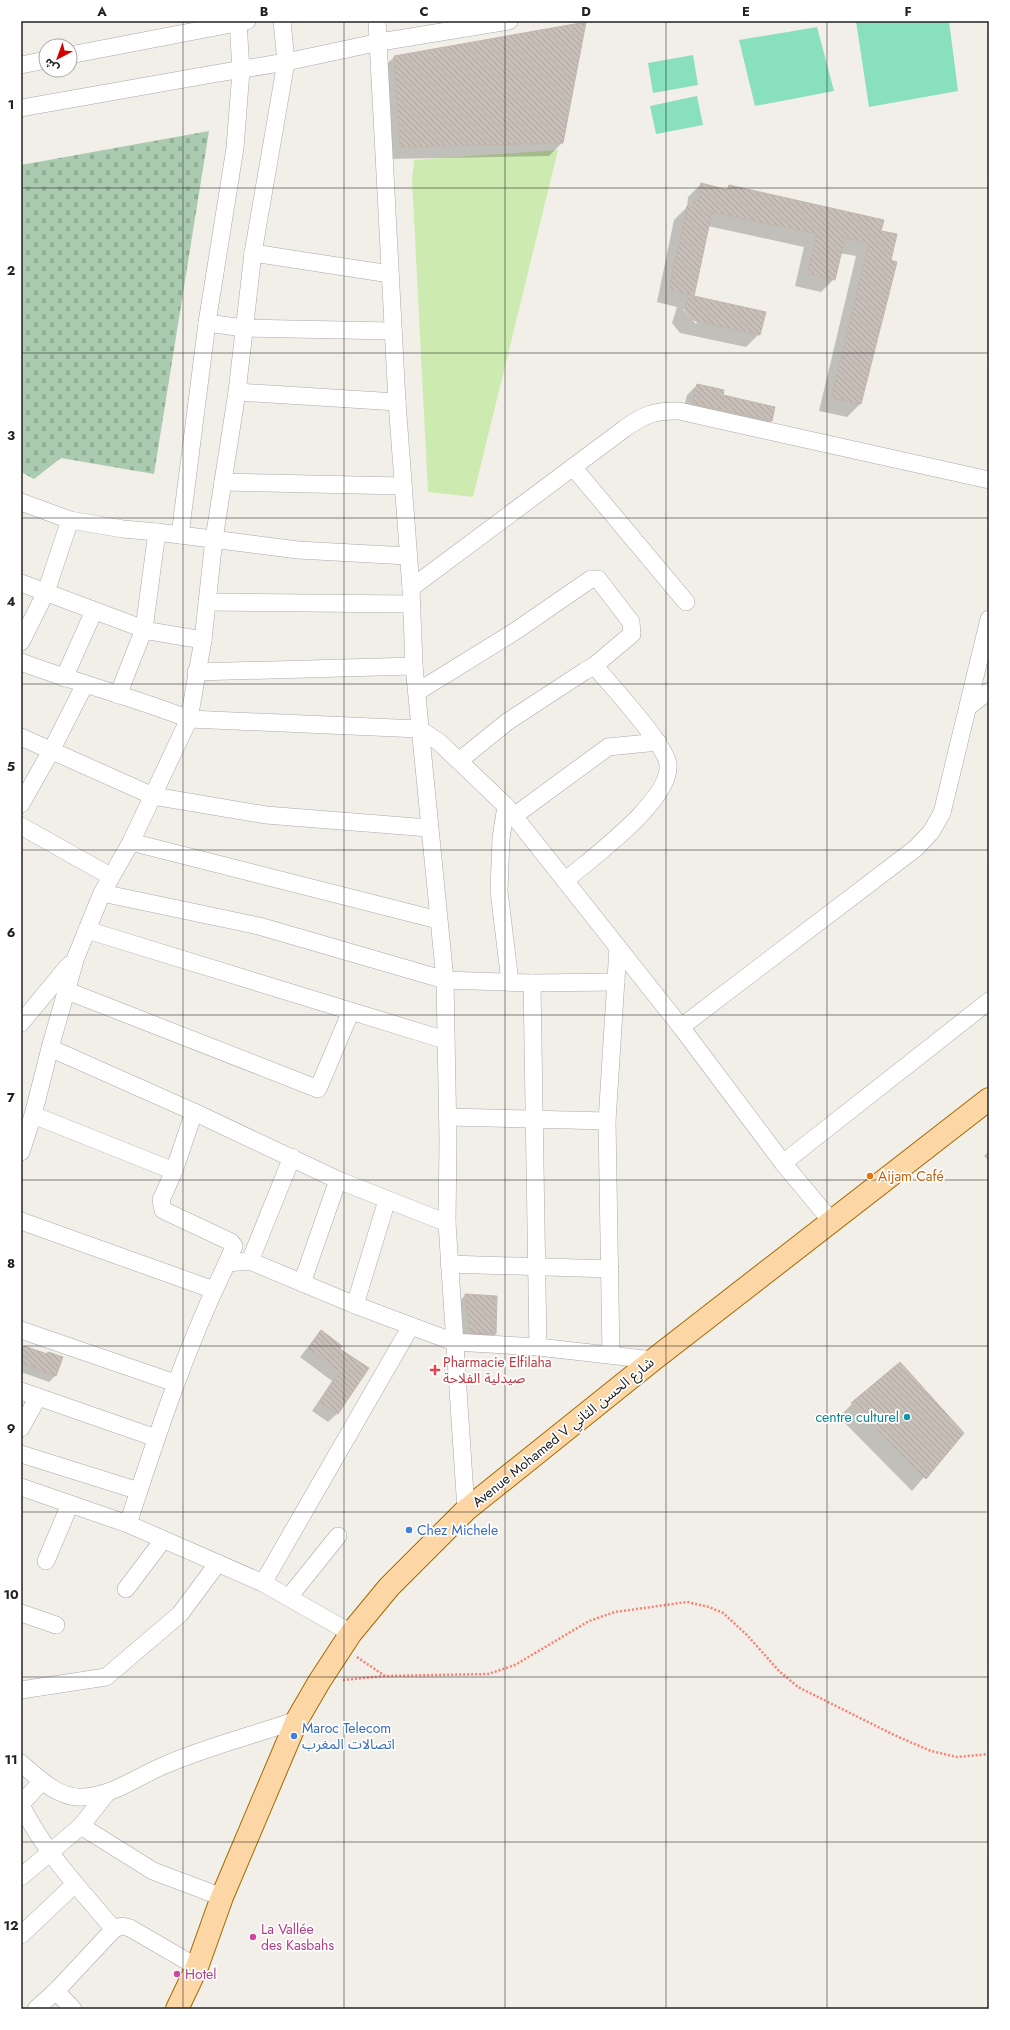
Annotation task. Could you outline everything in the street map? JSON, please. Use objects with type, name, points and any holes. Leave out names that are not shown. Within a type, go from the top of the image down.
[{"type":"main road","name":"Avenue Mohamed V شارع الحسن الثاني","points":[[177,2009],[197,1967],[222,1897],[297,1720],[346,1640],[389,1587],[466,1510],[653,1360],[989,1099]]},
{"type":"street","points":[[21,1152],[33,1115],[65,990],[76,957],[102,892],[131,842],[189,719],[196,672],[203,640],[214,539],[236,392],[253,253],[286,62],[282,21]]},
{"type":"street","points":[[377,21],[380,42],[397,402],[411,596],[414,666],[419,729],[445,980],[448,1117],[447,1223],[466,1510]]},
{"type":"street","points":[[21,108],[214,74],[241,71],[380,42],[509,21]]},
{"type":"street","points":[[78,53],[240,22],[241,71],[235,148],[207,323],[180,535]]},
{"type":"street","points":[[21,65],[38,62]]},
{"type":"street","points":[[253,253],[390,274]]},
{"type":"street","points":[[207,323],[244,328],[393,332]]},
{"type":"street","points":[[236,392],[397,402]]},
{"type":"street","points":[[207,602],[411,596],[573,467],[643,416],[661,410],[679,411],[989,480]]},
{"type":"street","points":[[573,467],[686,602]]},
{"type":"street","points":[[223,482],[403,486]]},
{"type":"street","points":[[21,502],[70,520],[123,529],[298,550],[408,556]]},
{"type":"street","points":[[21,642],[46,592],[70,520]]},
{"type":"street","points":[[118,695],[144,629],[157,532]]},
{"type":"street","points":[[417,692],[514,632],[591,579],[598,579],[631,622],[633,629],[632,634],[594,666],[507,722],[460,760]]},
{"type":"street","points":[[21,583],[144,629],[203,640]]},
{"type":"street","points":[[64,678],[94,610]]},
{"type":"street","points":[[681,1027],[916,848],[931,832],[942,813],[989,619]]},
{"type":"street","points":[[21,662],[64,678],[189,719],[419,729],[439,742],[460,760],[510,811],[681,1027],[783,1163],[832,1222]]},
{"type":"street","points":[[196,672],[414,666]]},
{"type":"street","points":[[565,880],[636,820],[662,789],[668,764],[658,742],[594,666]]},
{"type":"street","points":[[21,804],[51,751],[85,684]]},
{"type":"street","points":[[968,707],[989,691]]},
{"type":"street","points":[[21,737],[153,796],[266,815],[429,828]]},
{"type":"street","points":[[510,982],[499,891],[500,838],[510,811],[608,747],[658,742]]},
{"type":"street","points":[[21,826],[110,876]]},
{"type":"street","points":[[131,842],[438,920]]},
{"type":"street","points":[[102,892],[259,926],[445,980],[532,983],[616,982]]},
{"type":"street","points":[[87,930],[446,1040]]},
{"type":"street","points":[[611,1355],[607,1121],[618,948]]},
{"type":"street","points":[[21,1023],[76,957]]},
{"type":"street","points":[[532,983],[538,1347]]},
{"type":"street","points":[[65,990],[318,1089],[352,1011]]},
{"type":"street","points":[[783,1163],[989,1001]]},
{"type":"street","points":[[50,1048],[194,1112],[338,1180],[447,1223]]},
{"type":"street","points":[[128,1524],[175,1383],[234,1246],[231,1242],[164,1210],[161,1200],[174,1171],[194,1112]]},
{"type":"street","points":[[33,1115],[174,1171]]},
{"type":"street","points":[[448,1117],[607,1121]]},
{"type":"street","points":[[250,1261],[292,1157]]},
{"type":"street","points":[[302,1283],[338,1180]]},
{"type":"street","points":[[355,1305],[387,1200]]},
{"type":"street","points":[[21,1221],[214,1290]]},
{"type":"street","points":[[227,1263],[250,1261],[355,1305],[454,1342],[538,1347],[653,1360]]},
{"type":"street","points":[[449,1264],[610,1269]]},
{"type":"street","points":[[263,1583],[412,1326]]},
{"type":"street","points":[[21,1330],[175,1383]]},
{"type":"street","points":[[21,1391],[156,1438]]},
{"type":"street","points":[[21,1428],[38,1397]]},
{"type":"street","points":[[21,1454],[139,1491]]},
{"type":"street","points":[[21,1487],[128,1524],[263,1583],[289,1597],[346,1640]]},
{"type":"street","points":[[46,1561],[70,1504]]},
{"type":"street","points":[[289,1597],[338,1536]]},
{"type":"street","points":[[126,1589],[164,1540]]},
{"type":"street","points":[[21,1690],[106,1677],[180,1614],[218,1563]]},
{"type":"street","points":[[21,1613],[56,1625]]},
{"type":"street","points":[[21,1763],[42,1781],[64,1795],[83,1798],[107,1793],[165,1765],[297,1720]]},
{"type":"street","points":[[42,1781],[23,1802],[22,1807],[51,1852],[75,1884],[114,1929]]},
{"type":"street","points":[[21,1877],[82,1826],[107,1793]]},
{"type":"street","points":[[82,1826],[153,1871],[222,1897]]},
{"type":"street","points":[[21,1935],[75,1884]]},
{"type":"street","points":[[36,2009],[56,1991],[114,1929],[122,1926],[130,1928],[197,1967]]},
{"type":"street","points":[[56,1991],[73,2009]]},
{"type":"path","points":[[319,1682],[385,1676],[488,1674],[515,1665],[589,1621],[615,1612],[687,1602],[709,1607],[722,1613],[798,1687],[894,1735],[931,1751],[957,1756],[989,1754]]},
{"type":"path","points":[[346,1640],[385,1676]]},
{"type":"green space","points":[[856,21],[949,21],[958,91],[869,107]]},
{"type":"green space","points":[[817,27],[834,91],[755,106],[739,40]]},
{"type":"green space","points":[[693,55],[698,85],[653,93],[648,63]]},
{"type":"green space","points":[[697,96],[703,125],[656,134],[650,106]]},
{"type":"green space","points":[[209,131],[154,474],[61,458],[34,479],[21,472],[21,165]]},
{"type":"green space","points":[[558,150],[473,497],[428,492],[412,180],[414,160]]},
{"type":"building","points":[[586,22],[563,143],[400,147],[394,56]]},
{"type":"building","points":[[701,183],[728,190],[729,185],[884,220],[881,231],[897,234],[891,260],[897,262],[861,404],[831,398],[869,243],[845,238],[835,280],[807,273],[817,234],[712,212],[694,296],[766,312],[760,335],[693,320],[685,310],[688,295],[669,289],[687,206],[693,207],[694,201],[699,199]]},
{"type":"building","points":[[697,384],[724,390],[723,395],[775,407],[772,421],[692,403]]},
{"type":"building","points":[[465,1294],[497,1296],[496,1334],[470,1333]]},
{"type":"building","points":[[321,1330],[342,1346],[340,1349],[369,1368],[338,1414],[320,1402],[340,1372],[308,1348]]},
{"type":"building","points":[[24,1346],[47,1354],[48,1352],[63,1357],[56,1376],[21,1363],[21,1354]]},
{"type":"building","name":"centre culturel","points":[[900,1362],[964,1433],[926,1479],[851,1403]]},
{"type":"place","name":"Aijam Café","points":[[870,1176]]},
{"type":"place","name":"Pharmacie Elfilaha صيدلية الفلاحة","points":[[435,1370]]},
{"type":"place","name":"centre culturel","points":[[907,1417]]},
{"type":"place","name":"Chez Michele","points":[[409,1530]]},
{"type":"place","name":"Maroc Telecom اتصالات المغرب","points":[[294,1736]]},
{"type":"place","name":"La Vallée des Kasbahs","points":[[253,1937]]},
{"type":"place","name":"Hotel","points":[[177,1974]]}]
